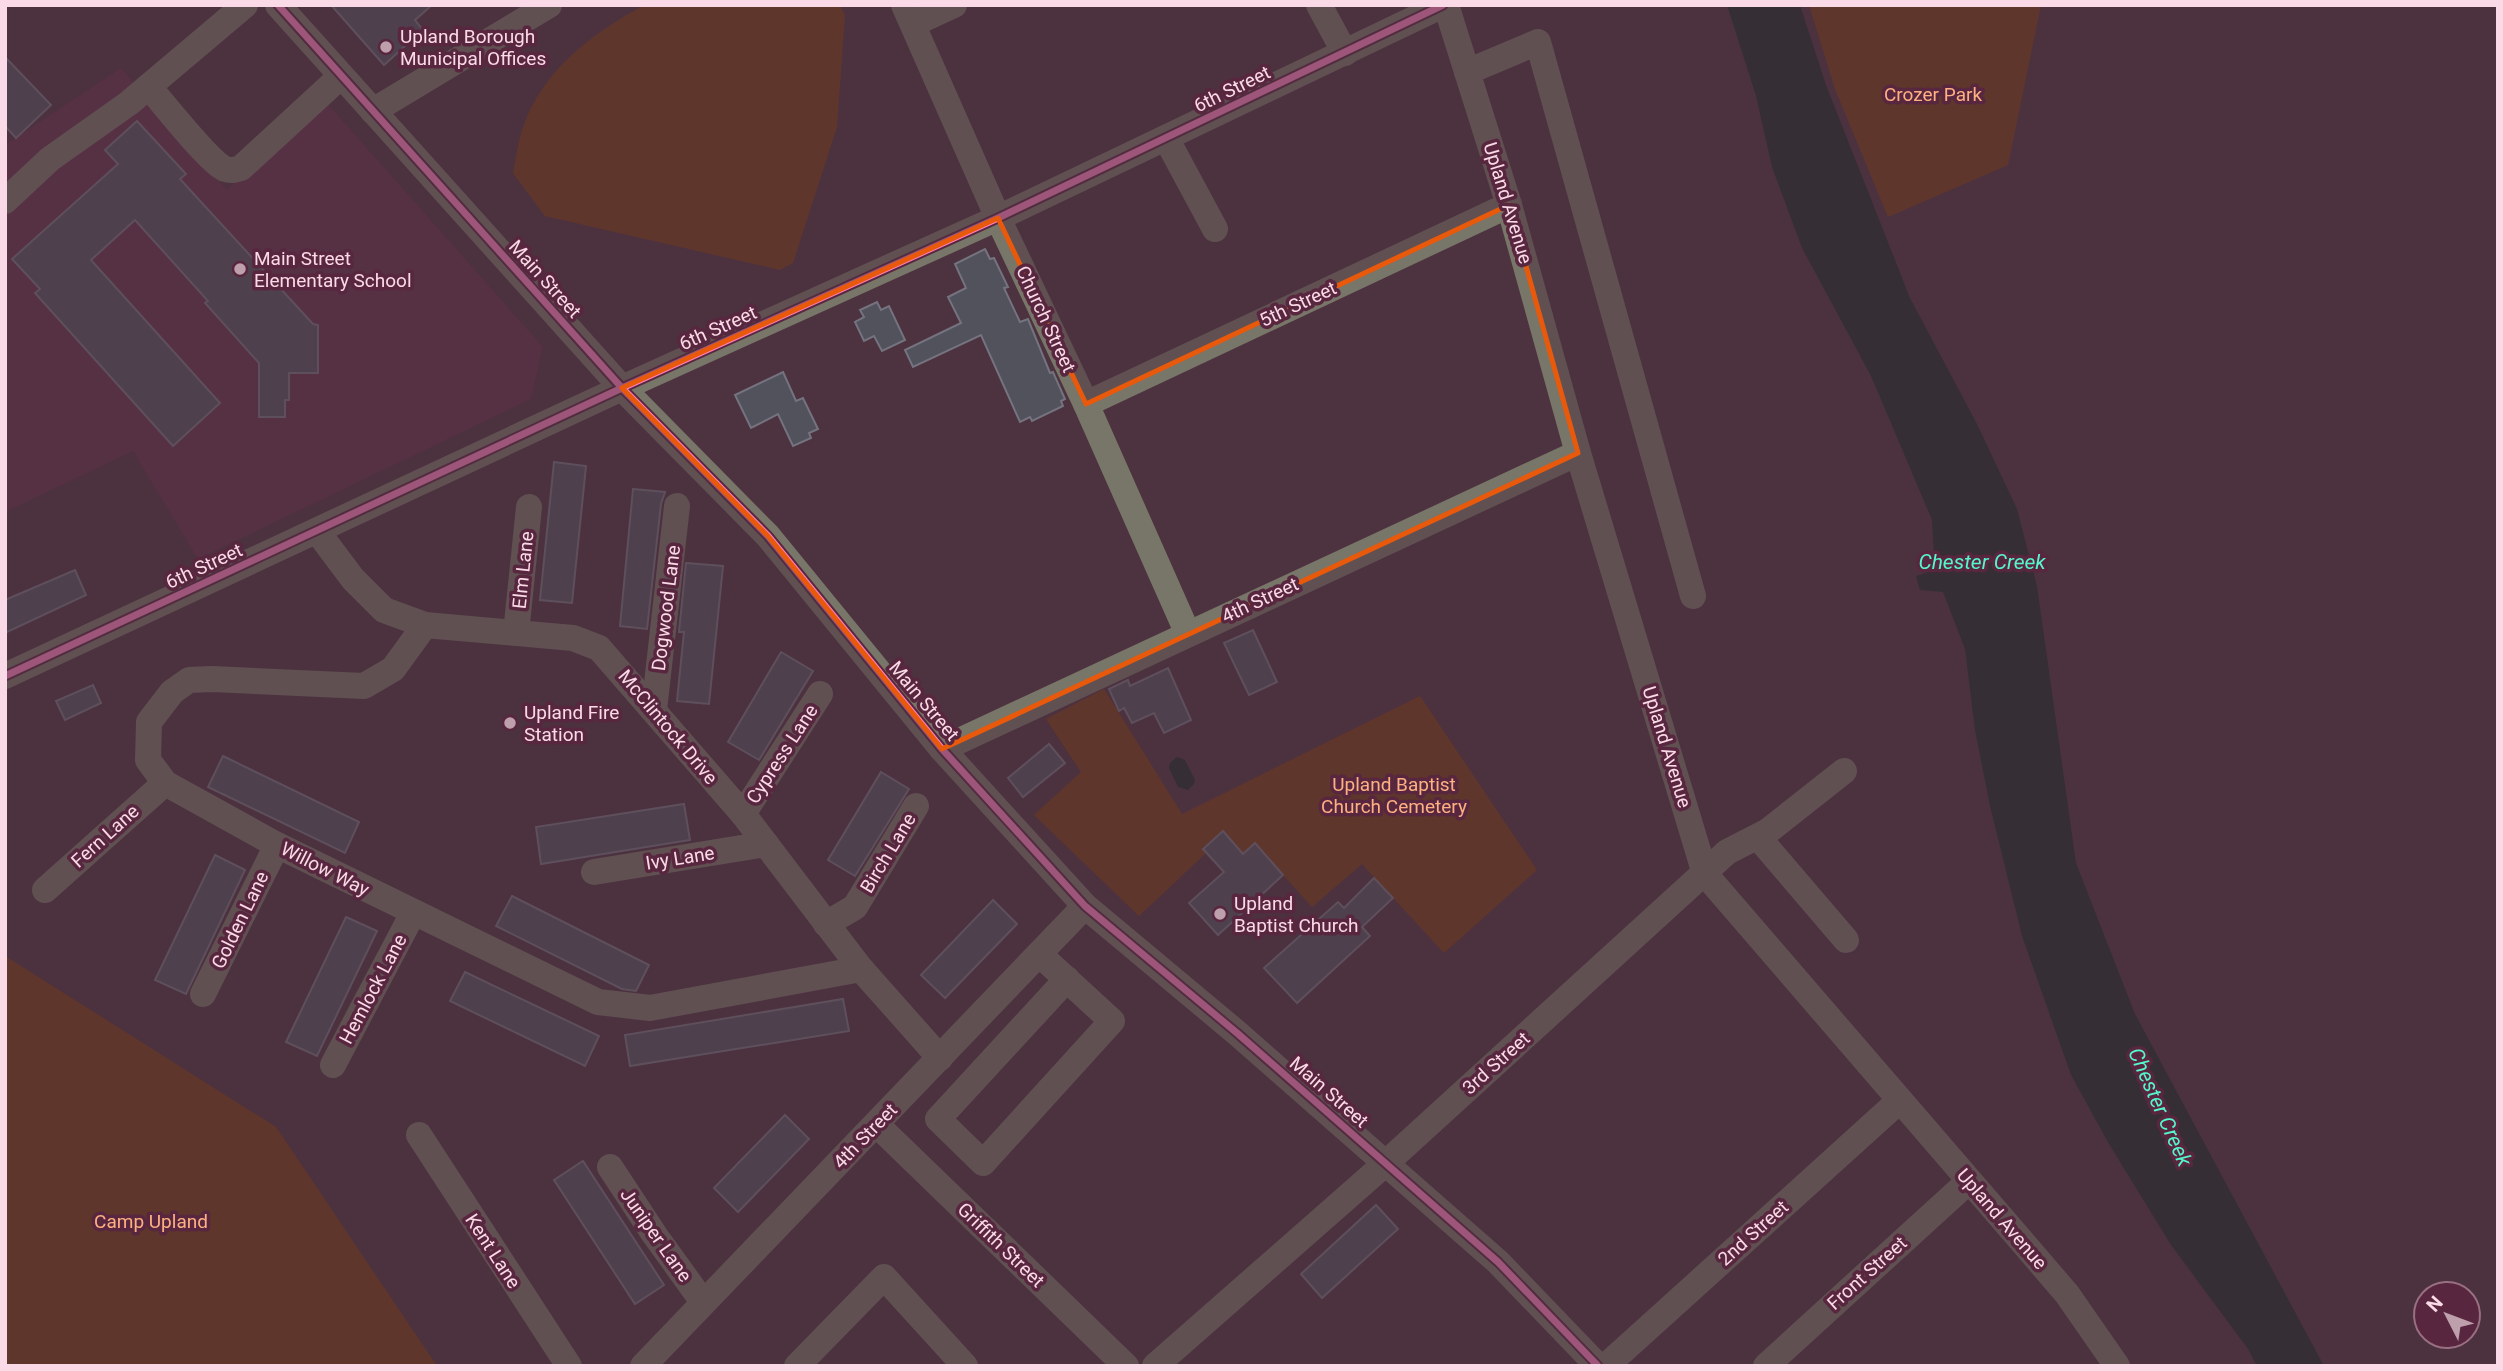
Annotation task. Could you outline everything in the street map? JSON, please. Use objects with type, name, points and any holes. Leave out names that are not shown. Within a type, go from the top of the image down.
[{"type":"street","points":[[5,201],[50,159],[149,87],[245,5]]},
{"type":"street","name":"Main Street","points":[[278,5],[622,388],[768,536],[942,748],[1085,906],[1237,1033],[1498,1262],[1598,1366]]},
{"type":"street","points":[[909,15],[954,5]]},
{"type":"street","points":[[1320,5],[1345,52]]},
{"type":"street","name":"6th Street","points":[[5,676],[622,388],[998,218],[1445,5]]},
{"type":"street","name":"Upland Avenue","points":[[1445,5],[1509,205],[1578,453],[1705,873],[2067,1294],[2117,1366]]},
{"type":"street","points":[[373,111],[533,9]]},
{"type":"street","name":"Church Street","points":[[909,15],[998,218],[1086,404],[1188,634]]},
{"type":"street","points":[[1467,72],[1538,42],[1693,596]]},
{"type":"street","points":[[149,87],[214,160],[227,170],[233,170],[241,168],[341,76]]},
{"type":"street","points":[[1166,138],[1215,229]]},
{"type":"street","name":"5th Street","points":[[1086,404],[1509,205]]},
{"type":"street","name":"4th Street","points":[[942,748],[1578,453]]},
{"type":"street","name":"Dogwood Lane","points":[[654,710],[677,506]]},
{"type":"street","name":"Elm Lane","points":[[516,633],[529,507]]},
{"type":"street","name":"McClintock Drive","points":[[317,531],[353,579],[384,610],[425,625],[573,638],[592,644],[607,656],[743,814],[861,969],[940,1058]]},
{"type":"street","points":[[164,783],[148,760],[149,722],[172,692],[189,680],[212,678],[364,686],[393,669],[425,625]]},
{"type":"street","name":"Cypress Lane","points":[[743,814],[820,694]]},
{"type":"street","name":"3rd Street","points":[[1156,1366],[1386,1163],[1727,852],[1758,837],[1844,771]]},
{"type":"street","name":"Willow Way","points":[[164,783],[277,845],[598,1002],[650,1009],[861,969]]},
{"type":"street","name":"Fern Lane","points":[[45,890],[164,783]]},
{"type":"street","name":"Birch Lane","points":[[826,924],[855,907],[916,806]]},
{"type":"street","points":[[1758,837],[1846,940]]},
{"type":"street","name":"Ivy Lane","points":[[594,872],[766,844]]},
{"type":"street","name":"Golden Lane","points":[[204,994],[277,845]]},
{"type":"street","name":"4th Street","points":[[649,1364],[703,1303],[1085,906]]},
{"type":"street","name":"Hemlock Lane","points":[[333,1065],[413,913]]},
{"type":"street","points":[[1039,954],[1067,979],[1112,1021],[983,1163],[938,1119],[1067,979]]},
{"type":"street","name":"2nd Street","points":[[1606,1366],[1899,1101]]},
{"type":"street","name":"Griffith Street","points":[[876,1125],[1126,1366]]},
{"type":"street","name":"Kent Lane","points":[[419,1135],[569,1366]]},
{"type":"street","name":"Juniper Lane","points":[[610,1167],[703,1303]]},
{"type":"street","name":"Front Street","points":[[1766,1366],[1969,1181]]},
{"type":"street","points":[[797,1366],[884,1277],[965,1366]]},
{"type":"highlighted area","points":[[1509,205],[1578,453],[942,749],[768,536],[622,388],[998,218],[1086,404]]},
{"type":"shaded area","name":"Main Street Elementary School","points":[[121,68],[227,190],[326,102],[543,347],[531,399],[198,559],[133,451],[5,512],[5,145]]},
{"type":"green space","points":[[645,5],[840,5],[845,15],[837,127],[793,263],[780,270],[545,216],[513,173],[524,125],[533,105],[557,70],[590,40]]},
{"type":"green space","name":"Crozer Park","points":[[1809,5],[2041,5],[2008,165],[1888,217],[1835,89]]},
{"type":"green space","name":"Upland Baptist Church Cemetery","points":[[1104,689],[1182,814],[1420,696],[1537,870],[1444,953],[1362,864],[1312,907],[1255,844],[1243,854],[1223,831],[1202,848],[1206,853],[1139,916],[1034,815],[1081,772],[1046,719]]},
{"type":"green space","name":"Camp Upland","points":[[5,956],[276,1127],[437,1366],[5,1366]]},
{"type":"water","name":"Chester Creek","points":[[1727,5],[1800,5],[1826,85],[1910,298],[1977,424],[2017,509],[2037,586],[2076,863],[2135,1014],[2324,1366],[2257,1366],[2248,1349],[2171,1245],[2109,1144],[2071,1075],[2022,936],[1990,806],[1975,730],[1965,649],[1943,592],[1920,590],[1916,576],[1932,571],[1932,520],[1871,376],[1802,248],[1772,167],[1756,96]]},
{"type":"water","points":[[1177,757],[1185,760],[1195,780],[1188,790],[1178,787],[1169,768],[1170,763]]},
{"type":"building","name":"Upland Borough Municipal Offices","points":[[331,5],[432,5],[415,20],[423,30],[384,65]]},
{"type":"building","points":[[5,57],[51,105],[16,138],[5,126]]},
{"type":"building","name":"Main Street Elementary School","points":[[137,121],[186,174],[180,179],[313,324],[318,325],[318,373],[289,373],[289,400],[285,400],[285,417],[259,417],[259,363],[135,220],[91,260],[220,403],[173,446],[35,293],[40,289],[12,259],[118,164],[105,150]]},
{"type":"building","points":[[985,249],[990,259],[994,258],[1008,287],[1004,288],[1020,322],[1028,319],[1050,373],[1053,372],[1065,399],[1061,401],[1063,406],[1032,421],[1030,417],[1020,422],[981,335],[913,367],[905,350],[961,323],[948,297],[966,288],[955,264]]},
{"type":"building","points":[[877,302],[881,310],[889,306],[905,340],[882,351],[874,336],[864,341],[855,322],[864,317],[860,310]]},
{"type":"building","points":[[783,372],[796,401],[803,398],[818,429],[809,433],[811,438],[793,446],[778,414],[751,428],[735,395]]},
{"type":"building","points":[[554,462],[586,466],[572,603],[540,600]]},
{"type":"building","points":[[633,489],[665,492],[661,504],[647,629],[620,626]]},
{"type":"building","points":[[686,563],[723,566],[709,704],[677,701],[684,632],[679,632]]},
{"type":"building","points":[[75,570],[86,595],[5,633],[5,600]]},
{"type":"building","points":[[1253,630],[1277,682],[1249,695],[1224,643]]},
{"type":"building","points":[[781,652],[813,671],[759,760],[728,742]]},
{"type":"building","points":[[1168,668],[1191,720],[1164,733],[1154,713],[1132,723],[1124,708],[1119,711],[1109,689],[1128,680],[1130,686]]},
{"type":"building","points":[[93,685],[101,703],[65,720],[56,701]]},
{"type":"building","points":[[1049,744],[1065,763],[1023,797],[1008,778]]},
{"type":"building","points":[[223,756],[359,822],[345,853],[208,787]]},
{"type":"building","points":[[881,772],[909,789],[855,876],[828,860]]},
{"type":"building","points":[[684,804],[690,840],[541,864],[536,827]]},
{"type":"building","points":[[1223,831],[1243,854],[1255,843],[1283,875],[1218,935],[1189,903],[1224,872],[1203,849]]},
{"type":"building","points":[[215,855],[245,870],[186,994],[155,980]]},
{"type":"building","points":[[1374,878],[1393,898],[1362,927],[1370,936],[1297,1003],[1264,968],[1338,902],[1344,908]]},
{"type":"building","points":[[512,896],[649,965],[636,991],[622,989],[496,926]]},
{"type":"building","points":[[993,900],[1017,924],[945,998],[921,975]]},
{"type":"building","points":[[346,917],[377,931],[317,1056],[286,1042]]},
{"type":"building","points":[[465,972],[599,1036],[585,1066],[450,1001]]},
{"type":"building","points":[[843,999],[849,1031],[630,1066],[625,1035]]},
{"type":"building","points":[[785,1115],[809,1139],[738,1212],[714,1188]]},
{"type":"building","points":[[583,1161],[664,1285],[635,1304],[554,1180]]},
{"type":"building","points":[[1376,1205],[1398,1229],[1322,1298],[1301,1274]]},
{"type":"cycle path","points":[[278,5],[622,388],[768,536],[942,749],[1085,906],[1237,1033],[1498,1262],[1598,1366]]},
{"type":"cycle path","points":[[5,676],[622,388],[998,218],[1443,5]]},
{"type":"place","name":"Upland Borough Municipal Offices","points":[[386,47]]},
{"type":"place","name":"Main Street Elementary School","points":[[240,269]]},
{"type":"place","name":"Upland Fire Station","points":[[510,723]]},
{"type":"place","name":"Upland Baptist Church","points":[[1220,914]]}]
